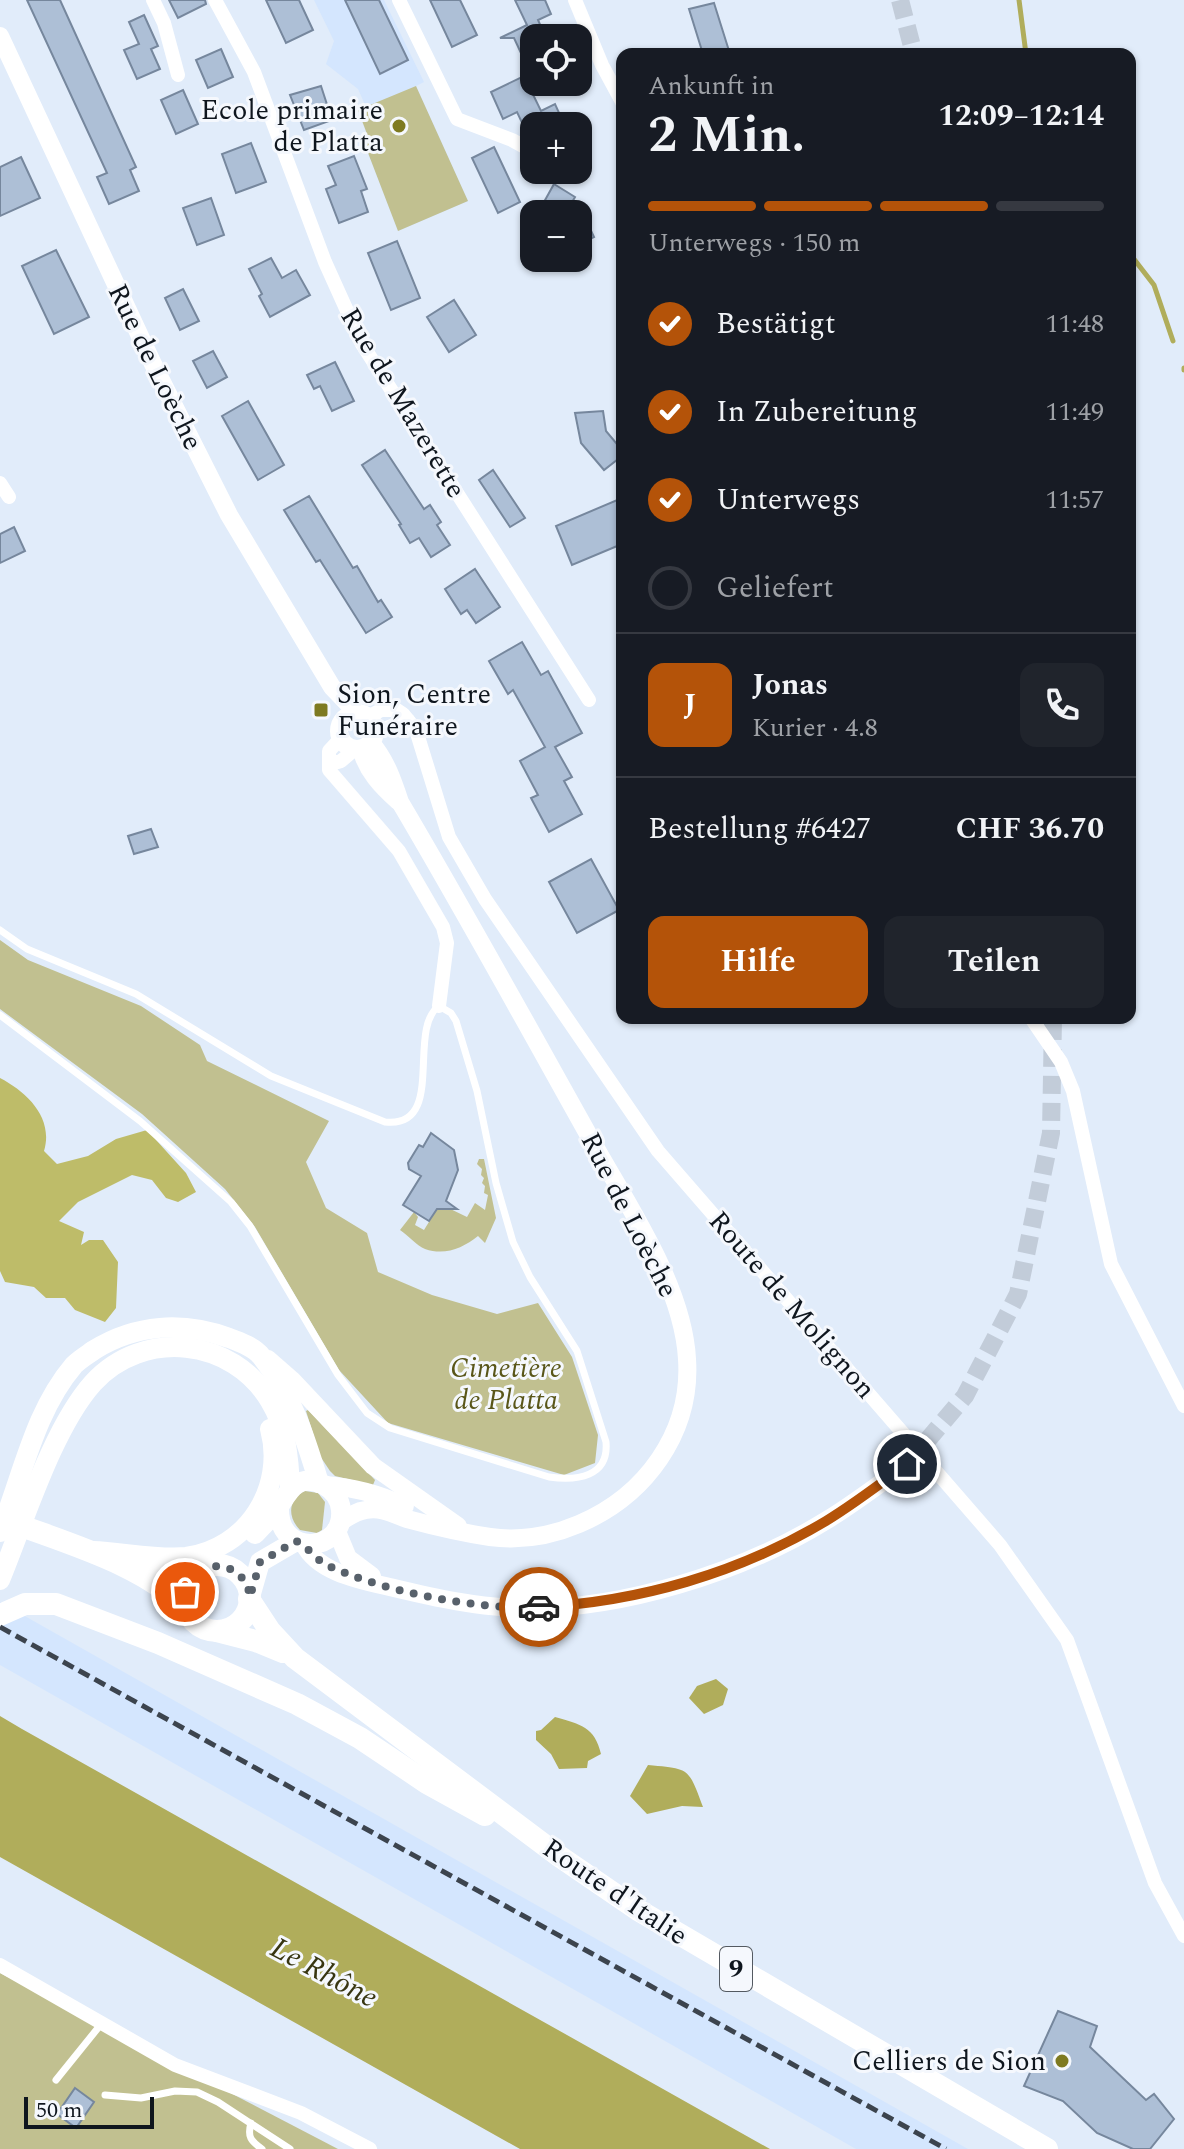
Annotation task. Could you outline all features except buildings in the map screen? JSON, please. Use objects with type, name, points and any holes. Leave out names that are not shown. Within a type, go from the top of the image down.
[{"type":"main road","points":[[0,1518],[82,1551],[128,1567],[165,1589],[197,1624],[214,1630],[226,1629],[241,1620],[248,1609],[256,1571],[267,1556],[300,1542],[323,1541],[338,1526],[341,1513],[338,1499],[322,1484],[294,1407],[259,1353],[214,1333],[169,1326],[142,1329],[108,1341],[77,1361],[51,1395],[33,1439],[26,1494],[0,1580]]},
{"type":"main road","points":[[0,1532],[26,1494],[72,1411],[95,1381],[124,1359],[150,1349],[193,1347],[222,1357],[252,1377],[277,1413],[288,1455],[290,1489]]},
{"type":"main road","points":[[82,1551],[169,1558],[197,1555],[222,1546],[257,1514],[272,1478],[273,1438],[255,1393],[222,1357]]},
{"type":"main road","points":[[300,1542],[282,1527],[279,1508],[282,1497],[302,1482],[322,1484]]},
{"type":"main road","points":[[188,1612],[184,1604],[186,1586],[194,1574],[248,1540],[279,1508]]},
{"type":"main road","points":[[128,1567],[173,1570],[227,1566],[246,1583],[249,1598]]},
{"type":"main road","name":"Route d'Italie","points":[[256,1571],[260,1599],[276,1627],[364,1710]]},
{"type":"main road","name":"Route d'Italie","points":[[249,1598],[261,1621],[295,1658],[559,1856],[638,1910],[1047,2149]]},
{"type":"main road","points":[[0,1615],[25,1604],[56,1604],[158,1643],[297,1704],[360,1738],[427,1783],[559,1856]]},
{"type":"main road","name":"Route d'Italie","points":[[214,1630],[266,1645],[295,1658]]},
{"type":"street","points":[[153,0],[164,23],[178,75]]},
{"type":"street","name":"Rue de Mazerette","points":[[215,0],[250,62],[325,262],[362,344],[589,700]]},
{"type":"street","points":[[399,0],[457,119],[520,144]]},
{"type":"street","points":[[575,0],[616,91]]},
{"type":"street","name":"Rue de Loèche","points":[[0,36],[229,515],[358,733],[380,753],[400,802],[512,996],[656,1258],[678,1311],[687,1360],[685,1398],[678,1427],[653,1469],[614,1506],[577,1525],[537,1537],[500,1538],[430,1524],[384,1510],[367,1509],[338,1526]]},
{"type":"street","points":[[0,483],[9,497]]},
{"type":"street","name":"Route de Molignon","points":[[358,733],[408,720],[420,740],[449,837],[485,899],[658,1151],[1000,1545],[1067,1640],[1155,1883],[1184,1936]]},
{"type":"street","points":[[358,733],[329,751],[329,770],[399,851],[443,927],[447,943],[439,1006]]},
{"type":"street","points":[[1035,1024],[1061,1062],[1073,1091],[1111,1264],[1184,1406]]},
{"type":"street","points":[[259,1353],[284,1373],[373,1466],[466,1532]]},
{"type":"street","points":[[300,1542],[316,1559],[359,1579],[456,1602],[521,1608],[581,1605],[654,1592],[728,1568],[812,1528],[907,1464]]},
{"type":"street","name":"Rue de Loèche","points":[[322,1484],[347,1486],[381,1496],[418,1513],[430,1524]]},
{"type":"street","points":[[338,1526],[354,1564],[392,1587]]},
{"type":"street","points":[[0,1965],[175,2065],[301,2113],[370,2149]]},
{"type":"lane","points":[[0,930],[27,949],[136,994],[271,1076],[385,1122],[407,1120],[417,1107],[428,1018],[439,1006],[451,1013],[480,1102],[496,1183],[516,1250],[583,1366],[606,1442],[607,1453],[603,1464],[586,1476],[566,1479],[549,1477],[402,1432],[367,1413],[333,1368],[250,1226],[231,1202],[140,1121],[0,1015]]},
{"type":"lane","points":[[56,2080],[102,2023]]},
{"type":"lane","points":[[105,2095],[141,2098],[175,2091],[197,2092],[290,2149]]},
{"type":"lane","points":[[251,2123],[248,2133],[251,2141],[262,2149]]},
{"type":"shaded area","name":"Ecole primaire de Platta","points":[[314,0],[384,0],[424,82],[416,86],[468,201],[398,231],[365,145],[370,142],[358,110],[366,107],[358,89],[326,64],[334,41]]},
{"type":"shaded area","points":[[0,1078],[20,1091],[36,1107],[45,1128],[44,1151],[57,1164],[88,1156],[116,1139],[147,1130],[186,1173],[196,1192],[178,1202],[166,1198],[152,1180],[132,1175],[78,1202],[59,1221],[84,1232],[81,1245],[89,1240],[103,1240],[118,1262],[116,1308],[105,1322],[75,1310],[65,1298],[46,1298],[34,1287],[5,1282],[0,1271]]},
{"type":"shaded area","points":[[0,1602],[968,2149],[856,2149],[0,1665]]},
{"type":"green space","points":[[416,86],[468,201],[398,231],[365,145],[370,142],[358,110]]},
{"type":"green space","name":"Cimetière de Platta","points":[[0,940],[28,960],[141,1006],[200,1045],[207,1061],[329,1121],[306,1162],[326,1208],[367,1233],[378,1272],[432,1295],[497,1314],[538,1303],[572,1357],[598,1435],[595,1463],[564,1475],[388,1423],[339,1370],[255,1227],[225,1189],[142,1114],[0,1009]]},
{"type":"green space","points":[[479,1159],[484,1159],[496,1218],[485,1243],[478,1236],[453,1250],[432,1251],[422,1248],[400,1230],[414,1212],[418,1217],[415,1225],[424,1230],[440,1204],[467,1217],[475,1203],[485,1210],[488,1195],[484,1193],[482,1169],[477,1164]]},
{"type":"green space","points":[[308,1410],[375,1480],[373,1485],[335,1476],[330,1471],[320,1456]]},
{"type":"green space","points":[[305,1491],[318,1493],[325,1502],[322,1530],[317,1533],[300,1530],[291,1514],[295,1499]]},
{"type":"green space","points":[[0,1973],[338,2149],[0,2149]]},
{"type":"water","points":[[716,1679],[728,1689],[723,1705],[704,1714],[689,1698],[697,1686]]},
{"type":"water","name":"Le Rhône","points":[[0,1716],[770,2149],[520,2149],[0,1857]]},
{"type":"water","points":[[555,1717],[585,1728],[595,1738],[601,1754],[588,1761],[587,1768],[559,1769],[551,1754],[536,1740],[536,1731]]},
{"type":"water","points":[[648,1765],[686,1772],[703,1807],[682,1806],[647,1814],[630,1796]]},
{"type":"waterway","points":[[1019,0],[1025,48]]},
{"type":"waterway","points":[[1136,262],[1154,285],[1173,341]]},
{"type":"tunnel","points":[[900,0],[912,48]]},
{"type":"tunnel","points":[[909,1462],[965,1396],[1018,1294],[1051,1133],[1053,1024]]},
{"type":"railway","points":[[0,1627],[946,2149]]},
{"type":"way so far","points":[[185,1592],[197,1571],[220,1565],[233,1569],[242,1577],[250,1597],[260,1562],[296,1541],[304,1544],[316,1559],[359,1579],[456,1602],[539,1607]]},
{"type":"place","name":"Ecole primaire de Platta","points":[[399,126]]},
{"type":"place","name":"Sion, Centre Funéraire","points":[[321,710]]},
{"type":"place","name":"Celliers de Sion","points":[[1062,2061]]},
{"type":"route","points":[[539,1607],[581,1605],[654,1592],[728,1568],[825,1522],[907,1464]]}]
